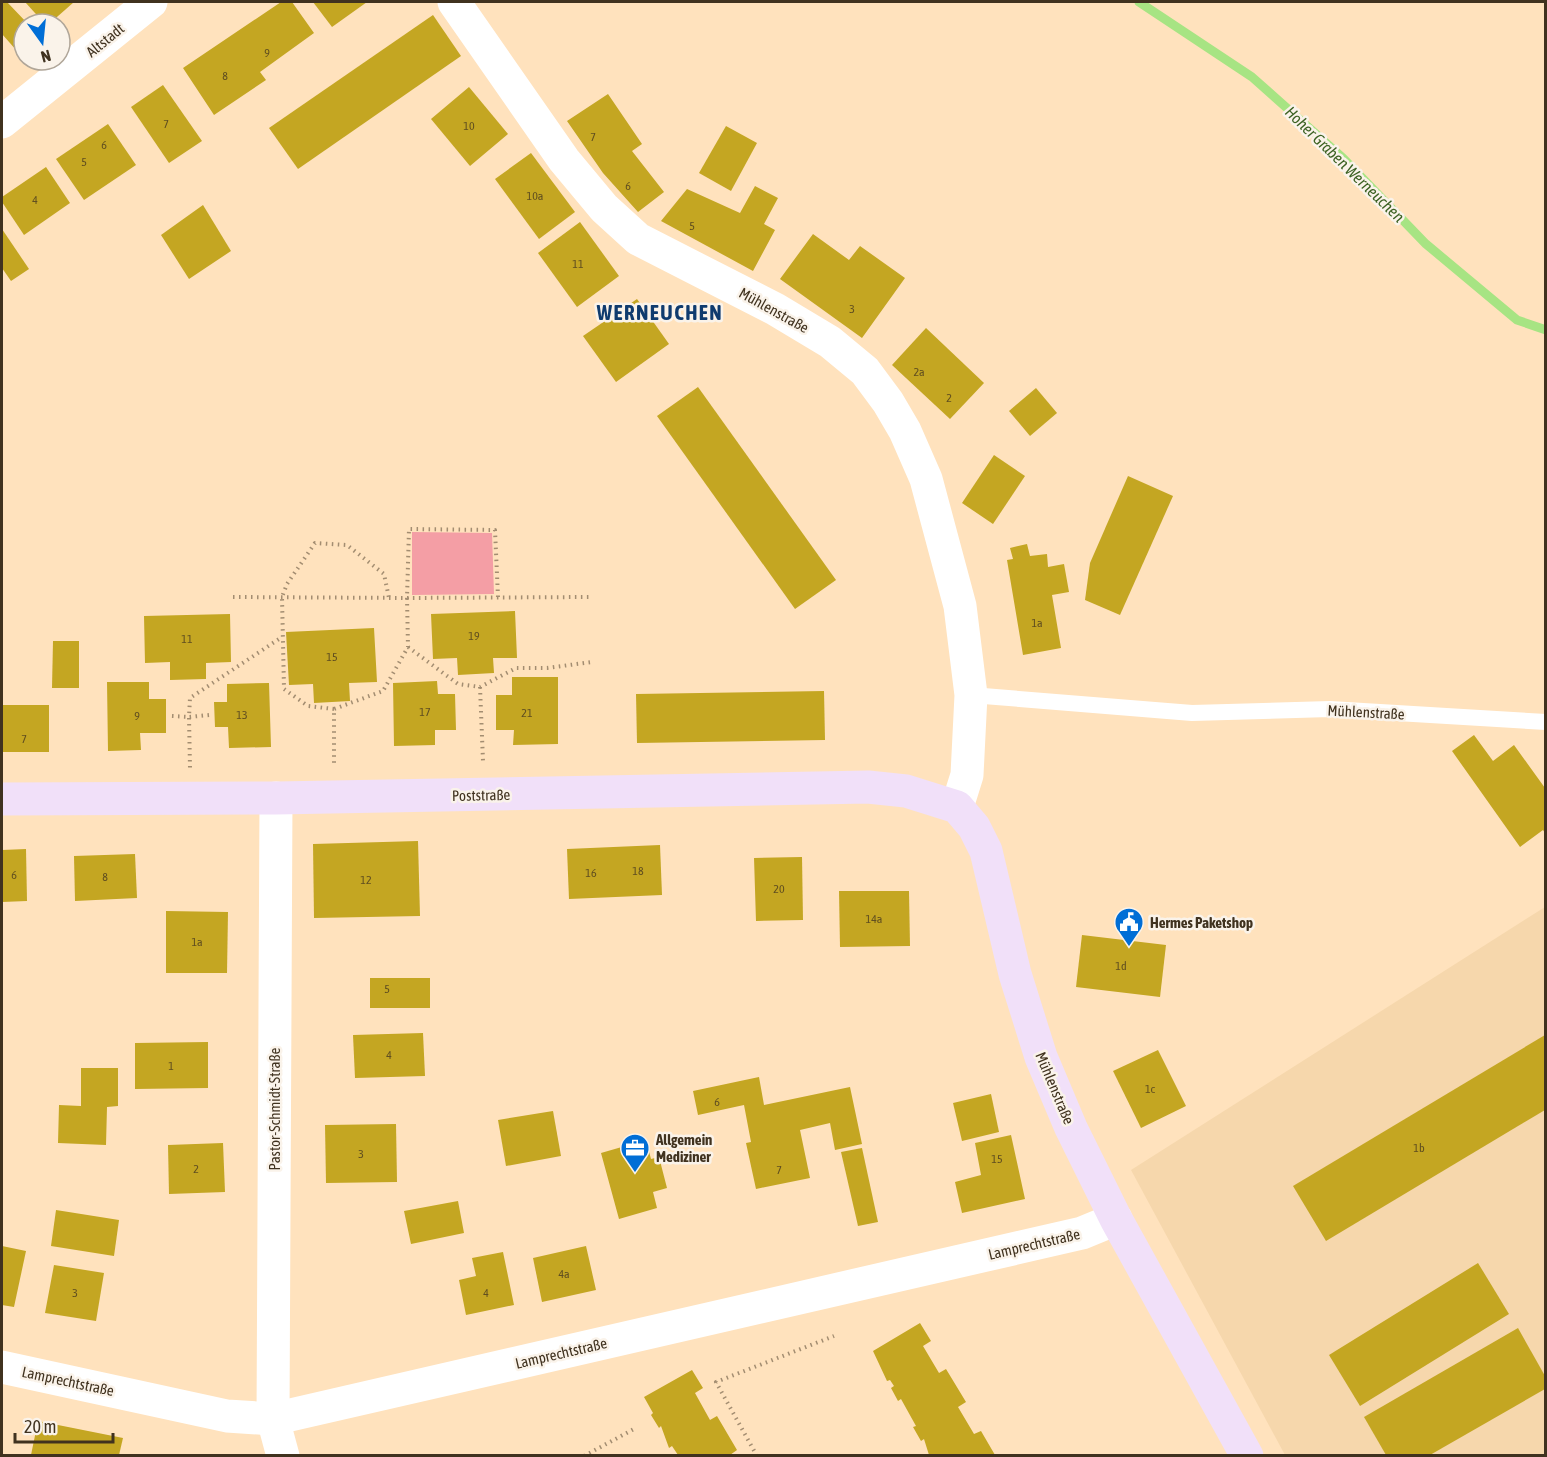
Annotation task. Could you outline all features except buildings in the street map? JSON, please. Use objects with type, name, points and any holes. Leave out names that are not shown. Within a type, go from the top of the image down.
[{"type":"main road","name":"Poststraße","points":[[2,799],[276,798],[868,787],[906,791],[957,807]]},
{"type":"main road","name":"Mühlenstraße","points":[[957,807],[974,827],[986,851],[1016,974],[1041,1057],[1071,1128],[1116,1219],[1247,1455]]},
{"type":"street","name":"Altstadt","points":[[2,122],[151,2]]},
{"type":"street","name":"Mühlenstraße","points":[[454,2],[564,160],[604,208],[638,238],[775,309],[830,342],[866,371],[905,431],[926,479],[960,606],[971,695],[968,775],[957,807]]},
{"type":"street","name":"Pastor-Schmidt-Straße","points":[[276,798],[273,1419],[283,1455]]},
{"type":"street","name":"Lamprechtstraße","points":[[2,1367],[227,1416],[273,1419],[1071,1236],[1100,1227],[1116,1219]]},
{"type":"lane","name":"Mühlenstraße","points":[[971,695],[1192,713],[1330,709],[1545,722]]},
{"type":"path","points":[[389,598],[384,574],[347,545],[315,543],[287,584],[282,597],[284,689],[308,706],[334,709],[383,691],[408,647],[409,529],[495,530],[498,597]]},
{"type":"path","points":[[233,597],[590,597]]},
{"type":"path","points":[[190,798],[190,698],[283,637]]},
{"type":"path","points":[[408,647],[458,684],[480,687],[516,668],[547,668],[592,662]]},
{"type":"path","points":[[480,687],[484,795]]},
{"type":"path","points":[[334,709],[334,797]]},
{"type":"path","points":[[172,716],[209,716]]},
{"type":"path","points":[[757,1455],[716,1382],[834,1336]]},
{"type":"path","points":[[584,1455],[634,1429]]},
{"type":"shaded area","points":[[412,532],[492,533],[494,594],[412,595]]},
{"type":"shaded area","points":[[1545,907],[1545,1455],[1285,1455],[1131,1170]]},
{"type":"waterway","name":"Hoher Graben Werneuchen","points":[[1139,2],[1252,77],[1343,158],[1426,244],[1517,320],[1546,330]]},
{"type":"place","name":"Hermes Paketshop","points":[[1129,948]]},
{"type":"place","name":"Allgemein Mediziner","points":[[635,1174]]},
{"type":"district","name":"WERNEUCHEN","points":[[660,312]]}]
